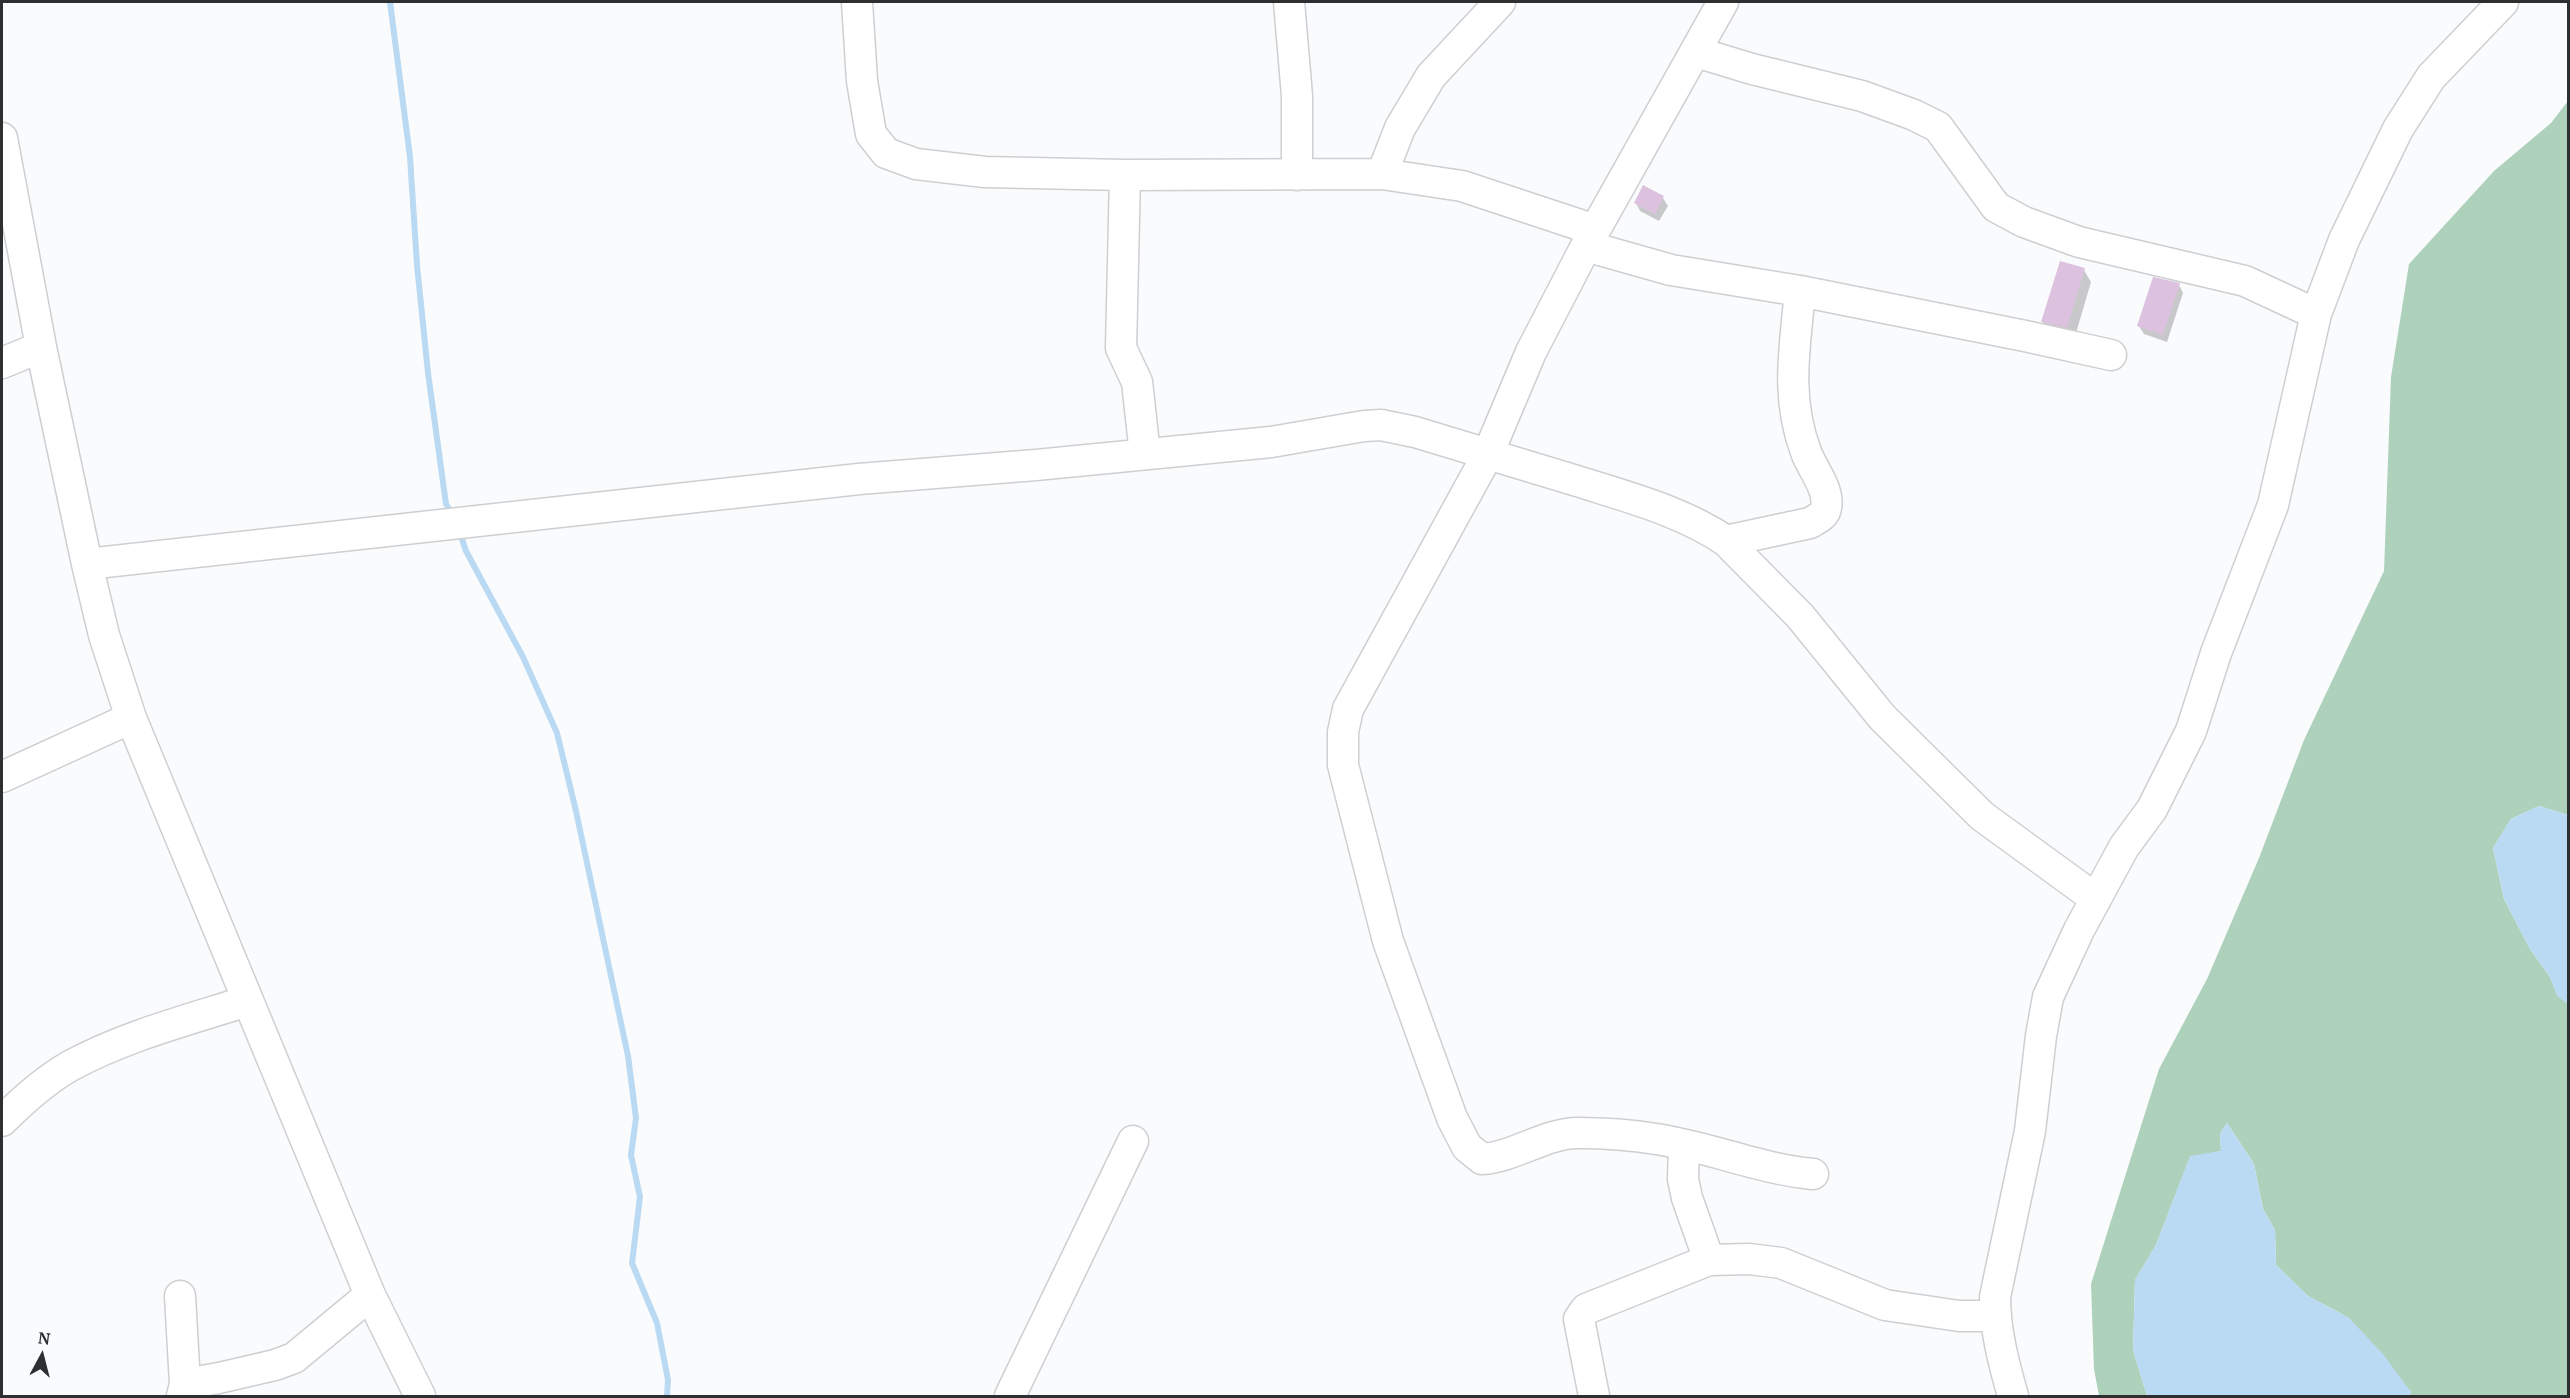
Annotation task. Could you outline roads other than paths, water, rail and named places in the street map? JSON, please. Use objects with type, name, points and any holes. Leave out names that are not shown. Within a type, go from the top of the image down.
[{"type":"street","points":[[857,2],[862,81],[871,134],[886,153],[916,164],[985,172],[1125,175],[1382,174],[1462,186],[1671,270],[1800,291],[2111,355]]},
{"type":"street","points":[[1289,2],[1297,96],[1297,175]]},
{"type":"street","points":[[1382,174],[1400,128],[1431,76],[1500,2]]},
{"type":"street","points":[[2013,1396],[2003,1362],[1995,1316],[1995,1297],[2030,1131],[2048,997],[2061,966],[2096,899],[2124,847],[2152,809],[2191,731],[2216,653],[2273,505],[2316,314],[2344,240],[2398,129],[2431,76],[2503,2]]},
{"type":"street","points":[[1720,3],[1696,52],[1590,238],[1531,352],[1488,454],[1348,709],[1343,732],[1343,765],[1388,941],[1452,1118],[1467,1147],[1482,1159],[1498,1158],[1560,1135],[1576,1132],[1656,1139],[1779,1171],[1813,1174]]},
{"type":"street","points":[[1696,52],[1752,69],[1862,96],[1914,115],[1938,127],[1996,207],[2024,222],[2079,242],[2245,281],[2316,314]]},
{"type":"street","points":[[2,138],[12,257],[41,347],[104,635],[131,718],[370,1295],[420,1390]]},
{"type":"street","points":[[1125,175],[1121,348],[1137,382],[1145,454]]},
{"type":"street","points":[[1726,541],[1810,523],[1822,516],[1826,508],[1825,493],[1806,453],[1794,409],[1792,389],[1800,291]]},
{"type":"street","points":[[2,363],[41,347]]},
{"type":"street","points":[[87,564],[859,479],[1036,465],[1271,442],[1381,425],[1415,432],[1623,495],[1692,522],[1726,541],[1800,616],[1882,717],[1973,807],[2037,858],[2096,899]]},
{"type":"street","points":[[2,777],[131,718]]},
{"type":"street","points":[[2,1122],[24,1099],[68,1068],[108,1047],[247,1001]]},
{"type":"street","points":[[1010,1396],[1134,1142]]},
{"type":"street","points":[[1684,1145],[1683,1179],[1687,1198],[1709,1260]]},
{"type":"street","points":[[1594,1396],[1579,1320],[1581,1313],[1709,1260],[1749,1259],[1781,1263],[1885,1305],[1959,1316],[1995,1316]]},
{"type":"street","points":[[180,1296],[184,1390],[294,1358],[370,1295]]},
{"type":"water","points":[[2539,806],[2568,815],[2568,1004],[2557,996],[2550,977],[2530,949],[2504,899],[2493,848],[2511,819]]},
{"type":"water","points":[[2227,1123],[2254,1164],[2263,1209],[2275,1230],[2276,1265],[2308,1296],[2349,1318],[2383,1354],[2411,1392],[2410,1396],[2147,1396],[2133,1350],[2135,1280],[2156,1245],[2190,1156],[2221,1151],[2220,1134]]},
{"type":"waterway","points":[[390,2],[410,157],[417,265],[428,373],[446,504],[453,515]]},
{"type":"waterway","points":[[459,530],[466,551],[523,657],[557,733],[576,811],[628,1056],[636,1118],[631,1155],[640,1197],[632,1263],[657,1323],[668,1380],[667,1396]]}]
